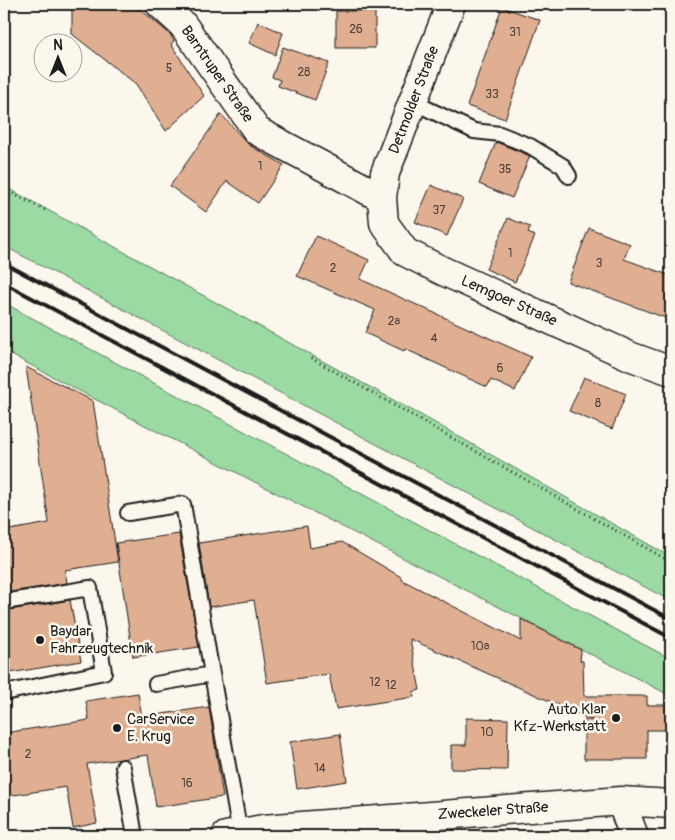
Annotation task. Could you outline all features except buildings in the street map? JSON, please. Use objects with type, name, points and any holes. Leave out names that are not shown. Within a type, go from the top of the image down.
[{"type":"street","name":"Barntruper Straße","points":[[160,4],[183,25],[257,130],[382,198]]},
{"type":"street","name":"Detmolder Straße","points":[[382,198],[385,173],[452,4]]},
{"type":"street","name":"Lemgoer Straße","points":[[382,198],[384,223],[405,252],[632,357],[671,371]]},
{"type":"street","name":"Zweckeler Straße","points":[[233,835],[263,829],[621,801],[671,804]]},
{"type":"street","points":[[621,801],[634,836]]},
{"type":"lane","points":[[413,102],[474,130],[500,134],[530,146],[563,166],[569,176]]},
{"type":"lane","points":[[128,513],[183,504],[212,674],[233,835]]},
{"type":"lane","points":[[4,602],[90,588],[104,672],[4,693]]},
{"type":"lane","points":[[156,684],[212,674]]},
{"type":"lane","points":[[123,767],[135,836]]},
{"type":"path","points":[[4,189],[45,210]]},
{"type":"path","points":[[311,358],[671,562]]},
{"type":"green space","points":[[4,186],[428,419],[671,557],[671,601],[4,246]]},
{"type":"green space","points":[[4,303],[671,659],[671,696],[4,351]]},
{"type":"railway","points":[[4,263],[671,619]]},
{"type":"railway","points":[[4,283],[671,638]]},
{"type":"place","name":"Baydar Fahrzeugtechnik","points":[[40,640]]},
{"type":"place","name":"Auto Klar Kfz-Werkstatt","points":[[616,718]]},
{"type":"place","name":"CarService E. Krug","points":[[117,728]]}]
